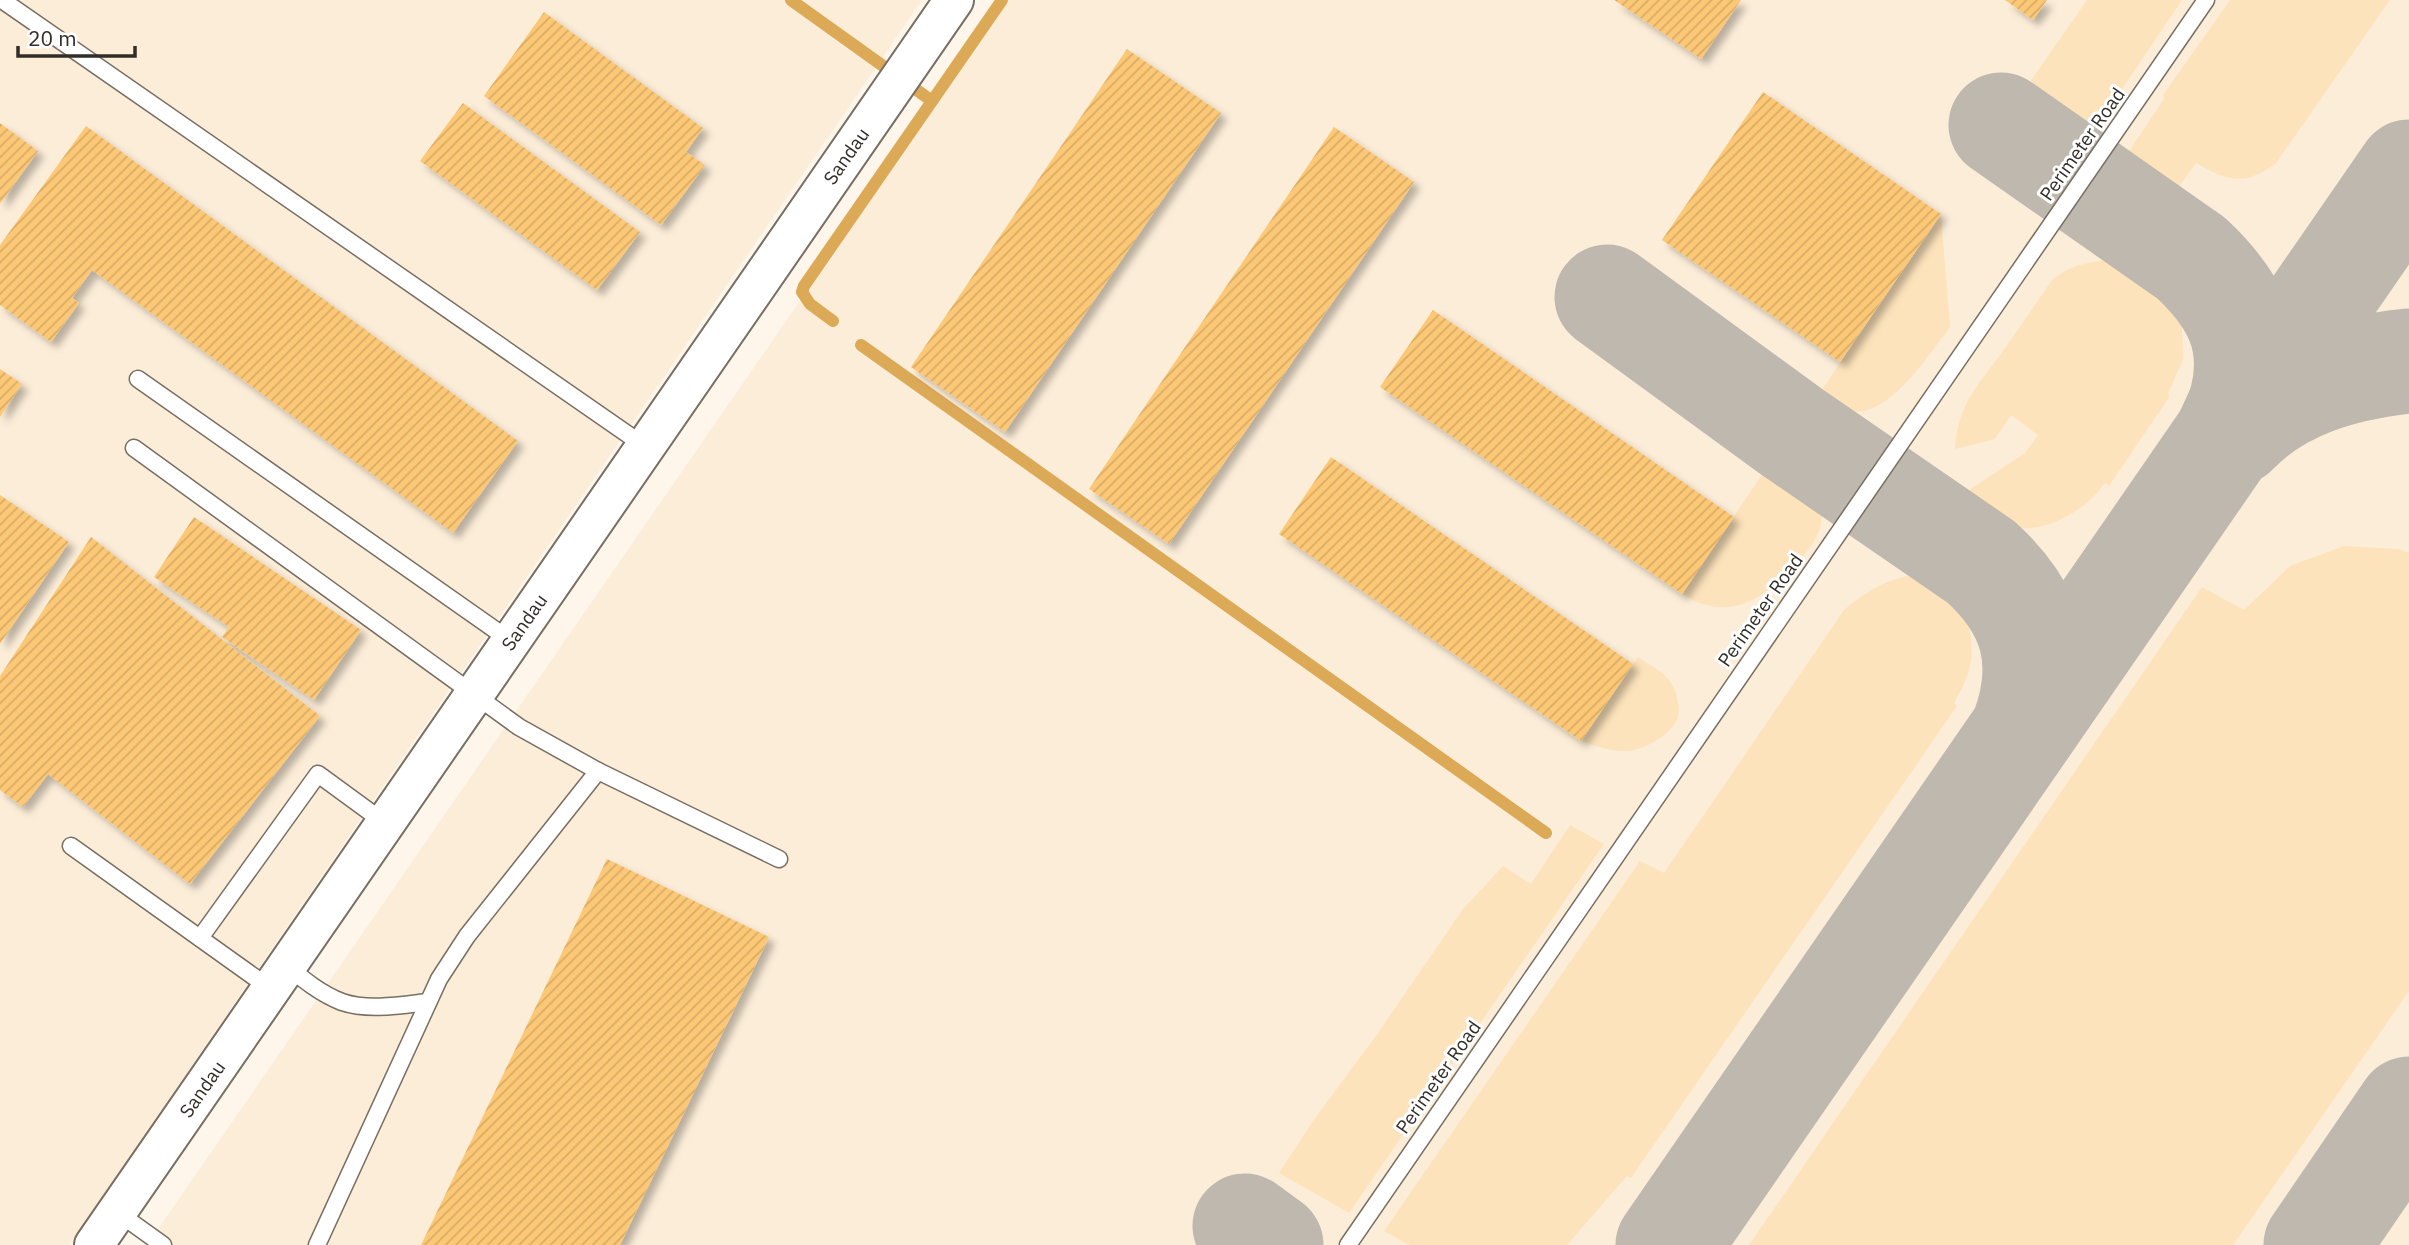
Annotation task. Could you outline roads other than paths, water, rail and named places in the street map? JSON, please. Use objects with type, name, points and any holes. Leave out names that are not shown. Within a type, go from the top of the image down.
[{"type":"street","name":"Sandau","points":[[94,1245],[954,0]]},
{"type":"lane","points":[[2,0],[646,447]]},
{"type":"lane","name":"Perimeter Road","points":[[1349,1245],[2206,0]]},
{"type":"lane","points":[[138,379],[511,641]]},
{"type":"lane","points":[[134,448],[519,727],[598,771],[779,859]]},
{"type":"lane","points":[[317,1245],[439,979],[467,936],[598,771]]},
{"type":"lane","points":[[200,938],[318,775],[385,823]]},
{"type":"lane","points":[[71,846],[200,938],[279,978],[313,987],[344,1003],[377,1006],[429,1002]]},
{"type":"lane","points":[[117,1212],[163,1245]]},
{"type":"waterway","points":[[791,0],[932,101]]},
{"type":"waterway","points":[[833,321],[810,304],[802,292],[804,286],[1002,0]]},
{"type":"waterway","points":[[861,345],[1546,833]]}]
